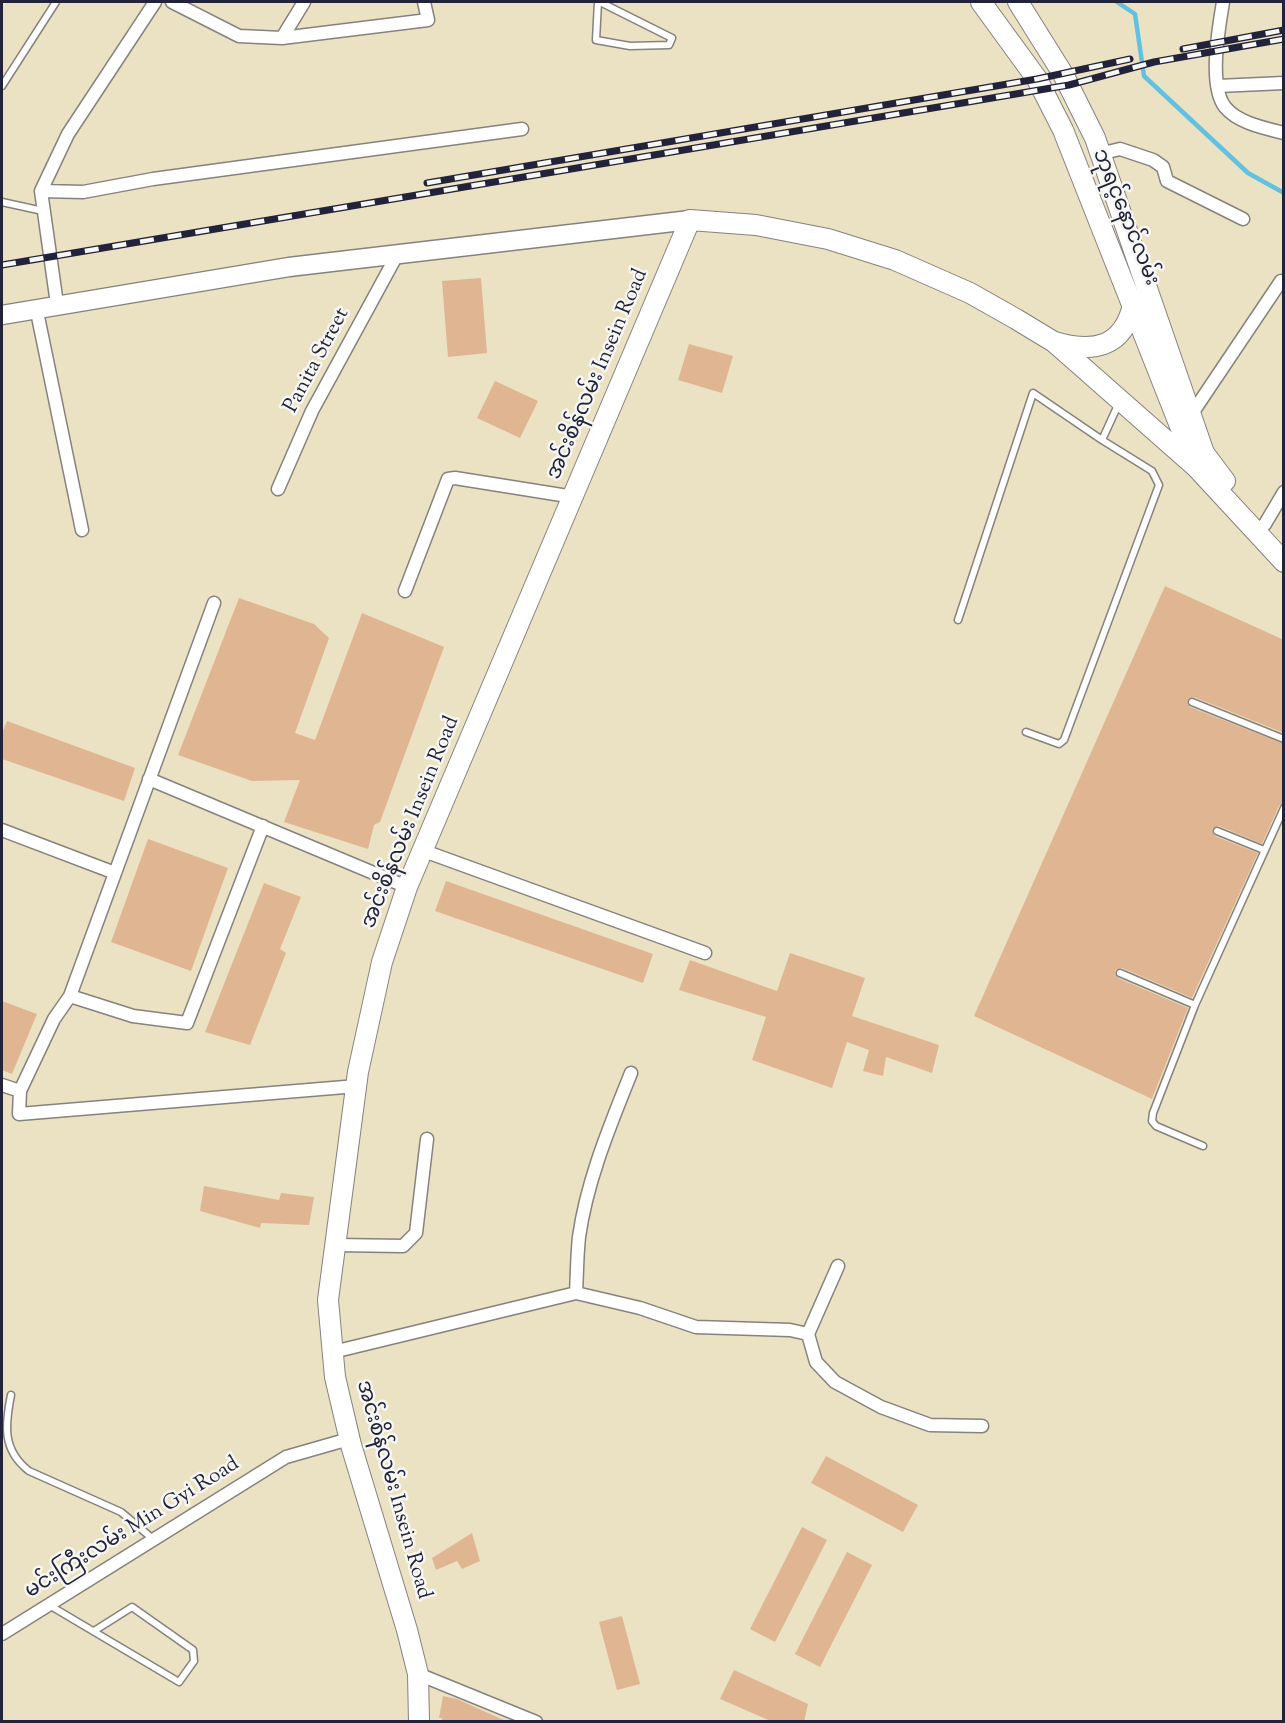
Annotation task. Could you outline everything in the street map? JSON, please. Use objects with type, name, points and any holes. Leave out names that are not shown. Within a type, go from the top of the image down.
[{"type":"main road","name":"ဘုရင့်နောင်လမ်း","points":[[981,2],[1037,79],[1063,130],[1133,305],[1206,469]]},
{"type":"main road","name":"ဘုရင့်နောင်လမ်း","points":[[1018,2],[1069,85],[1100,154],[1204,453],[1206,469]]},
{"type":"main road","points":[[2,315],[289,267],[690,220],[791,231],[895,260],[970,293],[1054,342],[1120,401],[1206,469],[1281,552]]},
{"type":"main road","name":"အင်းစိန်လမ်း Insein Road","points":[[419,1722],[418,1674],[407,1630],[349,1439],[335,1377],[328,1300],[357,1086],[382,962],[407,887],[690,220]]},
{"type":"main road","points":[[1054,342],[1084,348],[1094,348],[1106,343],[1129,323],[1133,305]]},
{"type":"street","points":[[57,304],[41,191],[68,134],[155,2]]},
{"type":"street","points":[[172,2],[239,36],[282,38],[428,20],[424,2]]},
{"type":"street","points":[[282,38],[304,2]]},
{"type":"street","points":[[1223,2],[1216,43],[1218,86],[1225,106],[1250,124],[1284,133]]},
{"type":"street","points":[[1218,86],[1284,83]]},
{"type":"street","points":[[41,191],[83,192],[153,179],[522,129]]},
{"type":"street","points":[[1100,154],[1120,149],[1153,160],[1163,167],[1167,181],[1243,219]]},
{"type":"street","name":"Panita Street","points":[[278,489],[312,411],[397,255]]},
{"type":"street","points":[[1191,415],[1281,281]]},
{"type":"street","points":[[36,308],[82,531]]},
{"type":"street","points":[[405,591],[448,479],[454,477],[574,496]]},
{"type":"street","points":[[1260,528],[1284,492]]},
{"type":"street","points":[[214,603],[70,996],[54,1019],[20,1091],[19,1114],[357,1086]]},
{"type":"street","points":[[149,779],[407,887]]},
{"type":"street","points":[[70,996],[133,1016],[187,1023],[263,826]]},
{"type":"street","points":[[2,830],[115,873]]},
{"type":"street","points":[[424,851],[705,952]]},
{"type":"street","points":[[576,1293],[579,1237],[587,1203],[599,1155],[631,1073]]},
{"type":"street","points":[[2,1085],[20,1091]]},
{"type":"street","points":[[336,1245],[403,1246],[416,1233],[427,1139]]},
{"type":"street","points":[[838,1266],[808,1334],[816,1362],[835,1382],[881,1407],[930,1425],[982,1426]]},
{"type":"street","points":[[333,1352],[576,1293],[640,1308],[696,1327],[790,1330],[808,1334]]},
{"type":"street","name":"မင်းကြီးလမ်း Min Gyi Road","points":[[2,1634],[286,1457],[349,1439]]},
{"type":"street","points":[[418,1674],[536,1722]]},
{"type":"lane","points":[[2,86],[56,2]]},
{"type":"lane","points":[[599,2],[672,38],[669,45],[630,46],[596,40],[599,2]]},
{"type":"lane","points":[[2,202],[44,211]]},
{"type":"lane","points":[[958,620],[1033,393],[1152,471],[1159,485],[1064,740],[1059,744],[1026,732]]},
{"type":"lane","points":[[1102,440],[1120,401]]},
{"type":"lane","points":[[1192,702],[1284,739]]},
{"type":"lane","points":[[1203,1146],[1156,1126],[1152,1121],[1153,1113],[1195,1005],[1284,808]]},
{"type":"lane","points":[[1217,831],[1264,850]]},
{"type":"lane","points":[[1120,974],[1195,1005]]},
{"type":"lane","points":[[11,1395],[5,1427],[9,1449],[20,1464],[29,1471],[121,1512],[154,1540]]},
{"type":"lane","points":[[47,1604],[179,1682],[194,1661],[193,1650],[132,1607],[94,1631]]},
{"type":"building","points":[[481,278],[487,353],[448,357],[442,281]]},
{"type":"building","points":[[689,344],[733,356],[722,393],[678,380]]},
{"type":"building","points":[[495,381],[538,401],[520,438],[477,418]]},
{"type":"building","points":[[1165,586],[1284,640],[1284,733],[1194,697],[1189,698],[1187,702],[1190,707],[1284,744],[1284,803],[1279,806],[1262,844],[1219,826],[1212,829],[1215,836],[1258,853],[1192,998],[1122,968],[1115,970],[1118,978],[1188,1008],[1152,1099],[974,1016]]},
{"type":"building","points":[[239,598],[314,624],[329,638],[295,733],[315,740],[362,613],[444,647],[380,822],[374,825],[368,849],[284,822],[300,780],[252,781],[178,755]]},
{"type":"building","points":[[7,721],[135,768],[124,801],[2,759],[2,733]]},
{"type":"building","points":[[148,839],[228,868],[191,971],[111,942]]},
{"type":"building","points":[[446,881],[653,954],[643,983],[435,911]]},
{"type":"building","points":[[264,883],[301,897],[280,949],[286,953],[250,1045],[205,1032]]},
{"type":"building","points":[[790,953],[865,978],[852,1016],[939,1045],[932,1073],[886,1057],[883,1076],[863,1071],[869,1050],[847,1042],[832,1088],[752,1060],[766,1017],[679,990],[690,960],[777,991]]},
{"type":"building","points":[[2,1001],[37,1014],[12,1074],[2,1070]]},
{"type":"building","points":[[204,1186],[279,1200],[281,1193],[314,1197],[309,1225],[261,1223],[260,1228],[200,1211]]},
{"type":"building","points":[[826,1456],[918,1505],[903,1532],[811,1483]]},
{"type":"building","points":[[802,1527],[827,1540],[775,1642],[750,1629]]},
{"type":"building","points":[[472,1533],[480,1561],[462,1569],[457,1561],[436,1570],[432,1558]]},
{"type":"building","points":[[847,1552],[872,1565],[820,1667],[795,1654]]},
{"type":"building","points":[[622,1616],[640,1684],[617,1690],[599,1622]]},
{"type":"building","points":[[734,1670],[808,1704],[804,1722],[773,1722],[720,1699]]},
{"type":"building","points":[[443,1696],[457,1699],[508,1722],[442,1722],[442,1718],[439,1718]]},
{"type":"waterway","points":[[1117,2],[1135,14],[1144,76],[1248,173],[1284,193]]},
{"type":"railway","points":[[1183,49],[1284,30]]},
{"type":"railway","points":[[2,265],[1069,85],[1154,62],[1284,39]]},
{"type":"railway","points":[[427,183],[1037,79],[1130,59]]}]
